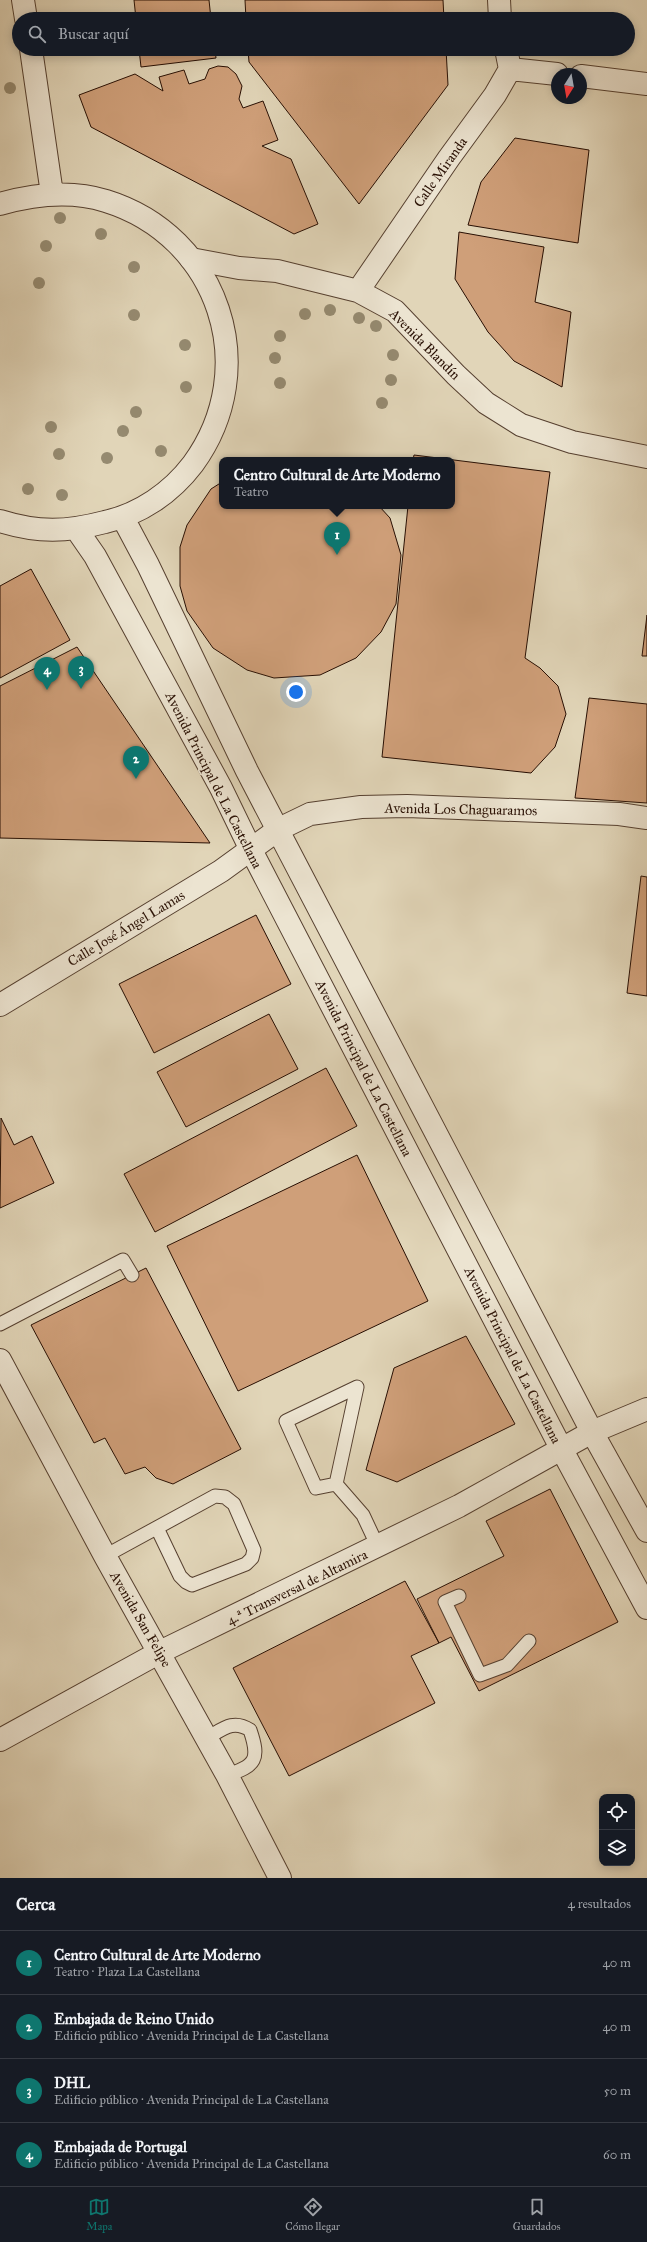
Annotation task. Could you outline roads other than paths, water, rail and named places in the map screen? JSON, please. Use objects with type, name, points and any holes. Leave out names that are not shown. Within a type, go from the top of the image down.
[{"type":"street","points":[[24,0],[25,12]]},
{"type":"street","points":[[499,0],[500,12]]},
{"type":"street","points":[[32,56],[52,194]]},
{"type":"street","points":[[508,59],[551,72]]},
{"type":"street","name":"Calle Miranda","points":[[358,291],[448,158],[495,95],[508,59]]},
{"type":"street","points":[[587,77],[647,84]]},
{"type":"street","points":[[0,203],[26,197],[52,194],[79,195],[105,200],[130,210],[153,223],[181,246],[206,280],[214,298],[224,329],[227,354],[226,380],[222,405],[214,430],[186,473],[167,491],[146,506],[123,518],[77,530],[38,529],[0,521]]},
{"type":"street","name":"Avenida Blandín","points":[[191,259],[239,268],[277,271],[327,282],[358,291],[395,311],[456,375],[486,403],[521,425],[572,442],[647,457]]},
{"type":"street","points":[[123,518],[148,565],[247,771],[279,829],[592,1432],[647,1531]]},
{"type":"street","name":"Avenida Principal de La Castellana","points":[[77,530],[95,556],[218,781],[251,850],[562,1450],[647,1608]]},
{"type":"street","name":"Avenida Los Chaguaramos","points":[[251,850],[279,829],[310,814],[361,807],[485,808],[619,814],[647,818]]},
{"type":"street","name":"Calle José Ángel Lamas","points":[[0,1005],[251,850]]},
{"type":"street","name":"Avenida San Felipe","points":[[0,1360],[105,1556],[207,1738],[280,1878]]},
{"type":"street","name":"4.ª Transversal de Altamira","points":[[0,1740],[160,1652],[378,1547],[459,1506],[592,1432],[647,1409]]},
{"type":"lane","points":[[0,1324],[123,1260],[132,1275]]},
{"type":"lane","points":[[357,1387],[354,1402],[336,1484],[316,1488],[286,1420],[357,1387]]},
{"type":"lane","points":[[336,1484],[363,1515],[378,1547]]},
{"type":"lane","points":[[105,1556],[215,1496],[225,1497],[234,1504],[254,1550],[252,1558],[246,1564],[192,1585],[180,1576],[157,1528]]},
{"type":"lane","points":[[459,1596],[445,1602],[480,1675],[507,1665],[529,1641]]},
{"type":"lane","points":[[207,1738],[231,1725],[242,1724],[250,1730],[254,1743],[254,1760],[247,1768],[227,1775]]},
{"type":"place","name":"Centro Cultural de Arte Moderno","points":[[337,555]]},
{"type":"place","name":"DHL","points":[[81,689]]},
{"type":"place","name":"Embajada de Portugal","points":[[47,690]]},
{"type":"place","name":"Embajada de Reino Unido","points":[[136,779]]}]
